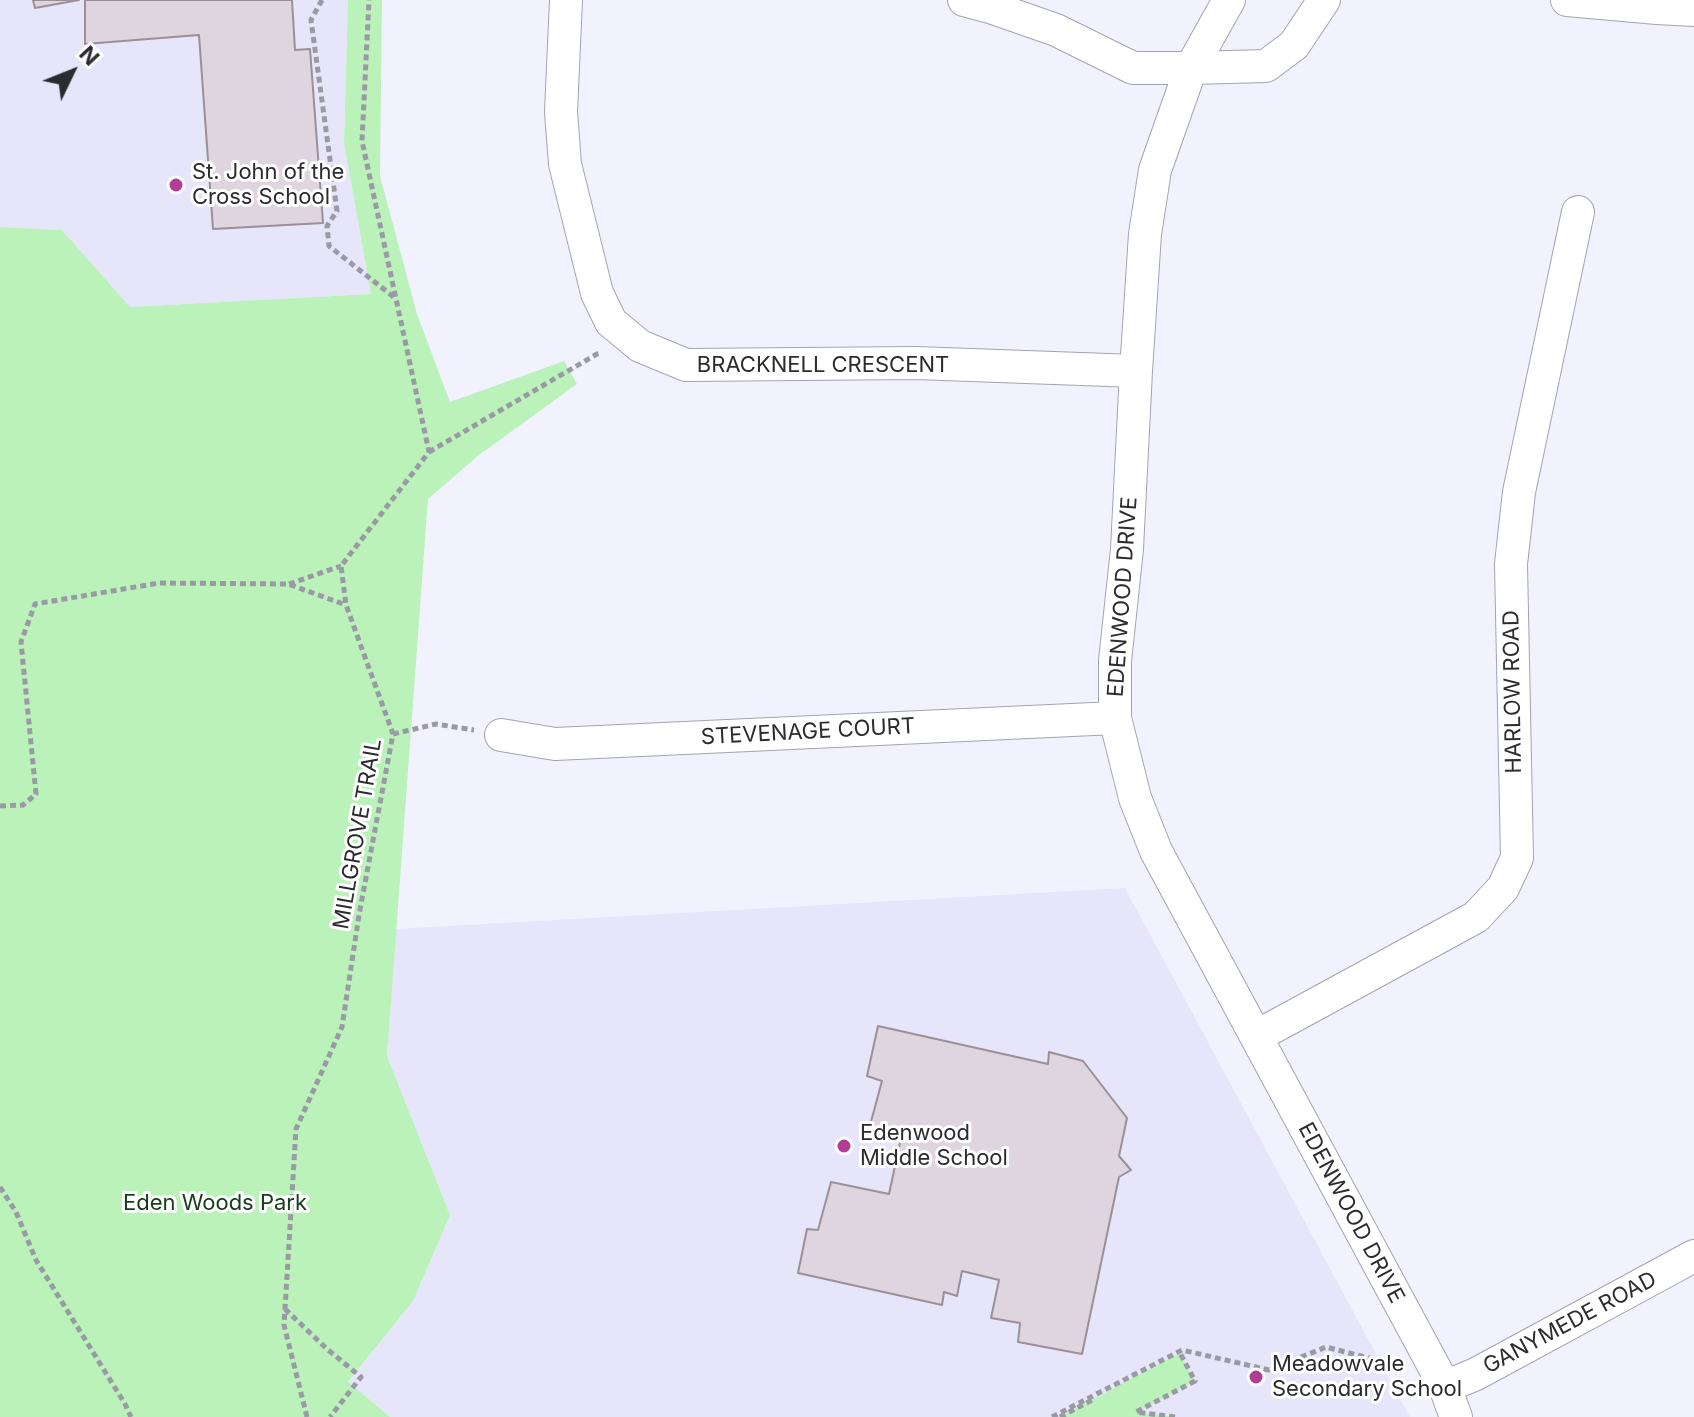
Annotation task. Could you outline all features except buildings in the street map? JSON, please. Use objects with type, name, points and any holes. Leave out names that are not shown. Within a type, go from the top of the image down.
[{"type":"street","name":"BRACKNELL CRESCENT","points":[[566,0],[561,112],[565,164],[597,293],[611,322],[640,346],[686,365],[916,363],[1136,371]]},
{"type":"street","points":[[964,0],[1056,30],[1133,68],[1266,66],[1294,45],[1324,0]]},
{"type":"street","name":"EDENWOOD DRIVE","points":[[1229,0],[1191,68],[1155,170],[1145,234],[1127,549],[1115,661],[1115,718],[1135,798],[1156,851],[1445,1387],[1456,1417]]},
{"type":"street","points":[[1567,0],[1694,10]]},
{"type":"street","name":"HARLOW ROAD","points":[[1257,1036],[1476,917],[1503,888],[1517,858],[1511,564],[1519,492],[1578,212]]},
{"type":"street","name":"STEVENAGE COURT","points":[[501,735],[555,744],[1115,718]]},
{"type":"street","name":"GANYMEDE ROAD","points":[[1445,1387],[1476,1374],[1694,1256]]},
{"type":"path","points":[[322,0],[311,20],[337,211],[327,226],[329,246],[396,299]]},
{"type":"path","points":[[369,0],[362,141],[429,452]]},
{"type":"path","points":[[0,806],[23,805],[36,794],[21,642],[35,604],[159,583],[288,584],[341,566],[429,452],[597,354],[640,346]]},
{"type":"path","name":"MILLGROVE TRAIL","points":[[307,1417],[284,1325],[296,1129],[342,1027],[359,915],[393,734],[346,605],[341,566]]},
{"type":"path","points":[[288,584],[346,605]]},
{"type":"path","points":[[393,734],[436,724],[501,735]]},
{"type":"path","points":[[0,1187],[16,1212],[36,1260],[103,1366],[131,1417]]},
{"type":"path","points":[[285,1309],[361,1377],[330,1417]]},
{"type":"path","points":[[1052,1417],[1182,1350],[1269,1370],[1326,1347],[1388,1363]]},
{"type":"path","points":[[1060,1417],[1180,1353],[1195,1381],[1136,1412],[1175,1417]]},
{"type":"shaded area","name":"St. John of the Cross School","points":[[0,0],[348,0],[344,143],[371,294],[130,307],[62,230],[0,227]]},
{"type":"shaded area","name":"Edenwood Middle School","points":[[1125,888],[1410,1417],[390,1417],[348,1383],[413,1301],[450,1215],[387,1056],[396,929]]},
{"type":"green space","name":"Eden Woods Park","points":[[348,0],[382,0],[380,176],[417,314],[450,402],[564,361],[577,384],[479,455],[428,499],[387,1056],[450,1215],[413,1301],[348,1382],[390,1417],[0,1417],[0,227],[62,230],[130,307],[371,294],[344,143]]},
{"type":"green space","points":[[1180,1353],[1195,1381],[1137,1412],[1175,1417],[1060,1417]]},
{"type":"place","name":"St. John of the Cross School","points":[[176,185]]},
{"type":"place","name":"Edenwood Middle School","points":[[844,1146]]},
{"type":"place","name":"Meadowvale Secondary School","points":[[1256,1377]]}]
